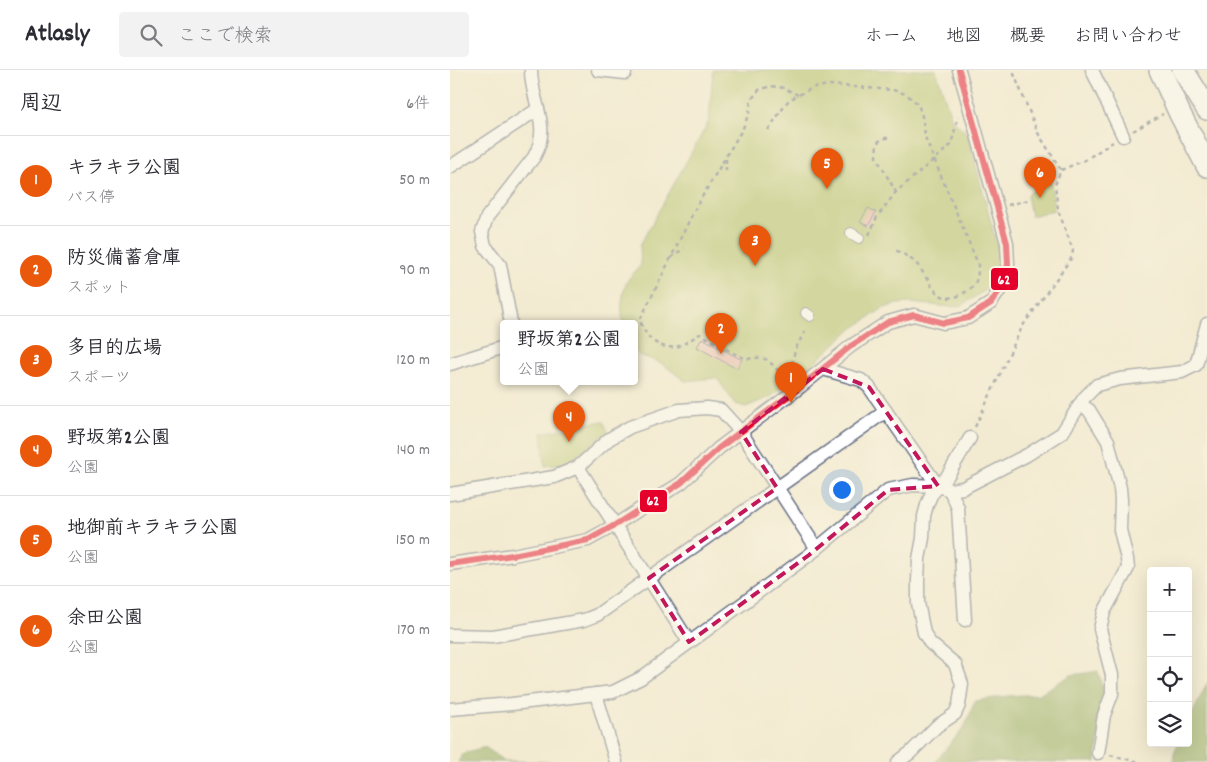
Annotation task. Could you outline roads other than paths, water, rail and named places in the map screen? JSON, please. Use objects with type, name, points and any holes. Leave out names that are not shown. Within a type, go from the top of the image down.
[{"type":"highway","points":[[1162,70],[1207,145]]},
{"type":"highway","points":[[1162,70],[1180,114],[1207,166]]},
{"type":"highway","points":[[1184,70],[1207,96]]},
{"type":"highway","points":[[1184,70],[1207,109]]},
{"type":"street","points":[[510,320],[500,265],[484,246],[482,232],[487,217],[540,146],[543,130],[531,84],[531,70]]},
{"type":"street","points":[[598,70],[625,73]]},
{"type":"street","points":[[450,564],[513,555],[588,540],[681,483],[719,448],[851,346],[888,322],[914,315],[944,323],[968,318],[991,303],[1003,285],[1008,264],[1006,243],[958,70]]},
{"type":"street","points":[[1092,70],[1123,136]]},
{"type":"street","points":[[450,167],[538,109]]},
{"type":"street","points":[[450,709],[613,692],[641,678],[816,549],[888,490],[913,485],[963,488],[987,477],[1046,444],[1062,432],[1080,404],[1097,385],[1120,379],[1182,372],[1196,365],[1207,324]]},
{"type":"street","points":[[450,364],[500,347]]},
{"type":"street","points":[[823,369],[860,380],[869,387],[958,508],[969,614]]},
{"type":"street","points":[[1080,404],[1089,410],[1108,440],[1120,488],[1120,530],[1128,568],[1104,612],[1100,629],[1112,675],[1112,694],[1104,715],[1098,753]]},
{"type":"street","points":[[450,494],[554,477],[578,467],[609,439],[630,426],[679,410],[707,408],[721,410],[742,432],[816,549]]},
{"type":"street","points":[[450,635],[493,636],[584,620],[598,615],[886,411]]},
{"type":"street","points":[[898,762],[910,753],[937,726],[958,710],[962,684],[955,664],[930,643],[924,633],[918,604],[919,559],[923,538],[924,516],[931,495],[944,488],[948,475],[970,438]]},
{"type":"street","points":[[578,467],[689,642]]},
{"type":"street","points":[[596,694],[616,762]]},
{"type":"place","name":"地御前キラキラ公園","points":[[827,189]]},
{"type":"place","name":"余田公園","points":[[1040,198]]},
{"type":"place","name":"多目的広場","points":[[755,266]]},
{"type":"place","name":"防災備蓄倉庫","points":[[721,354]]},
{"type":"place","name":"キラキラ公園","points":[[791,403]]},
{"type":"place","name":"野坂第2公園","points":[[569,442]]}]
